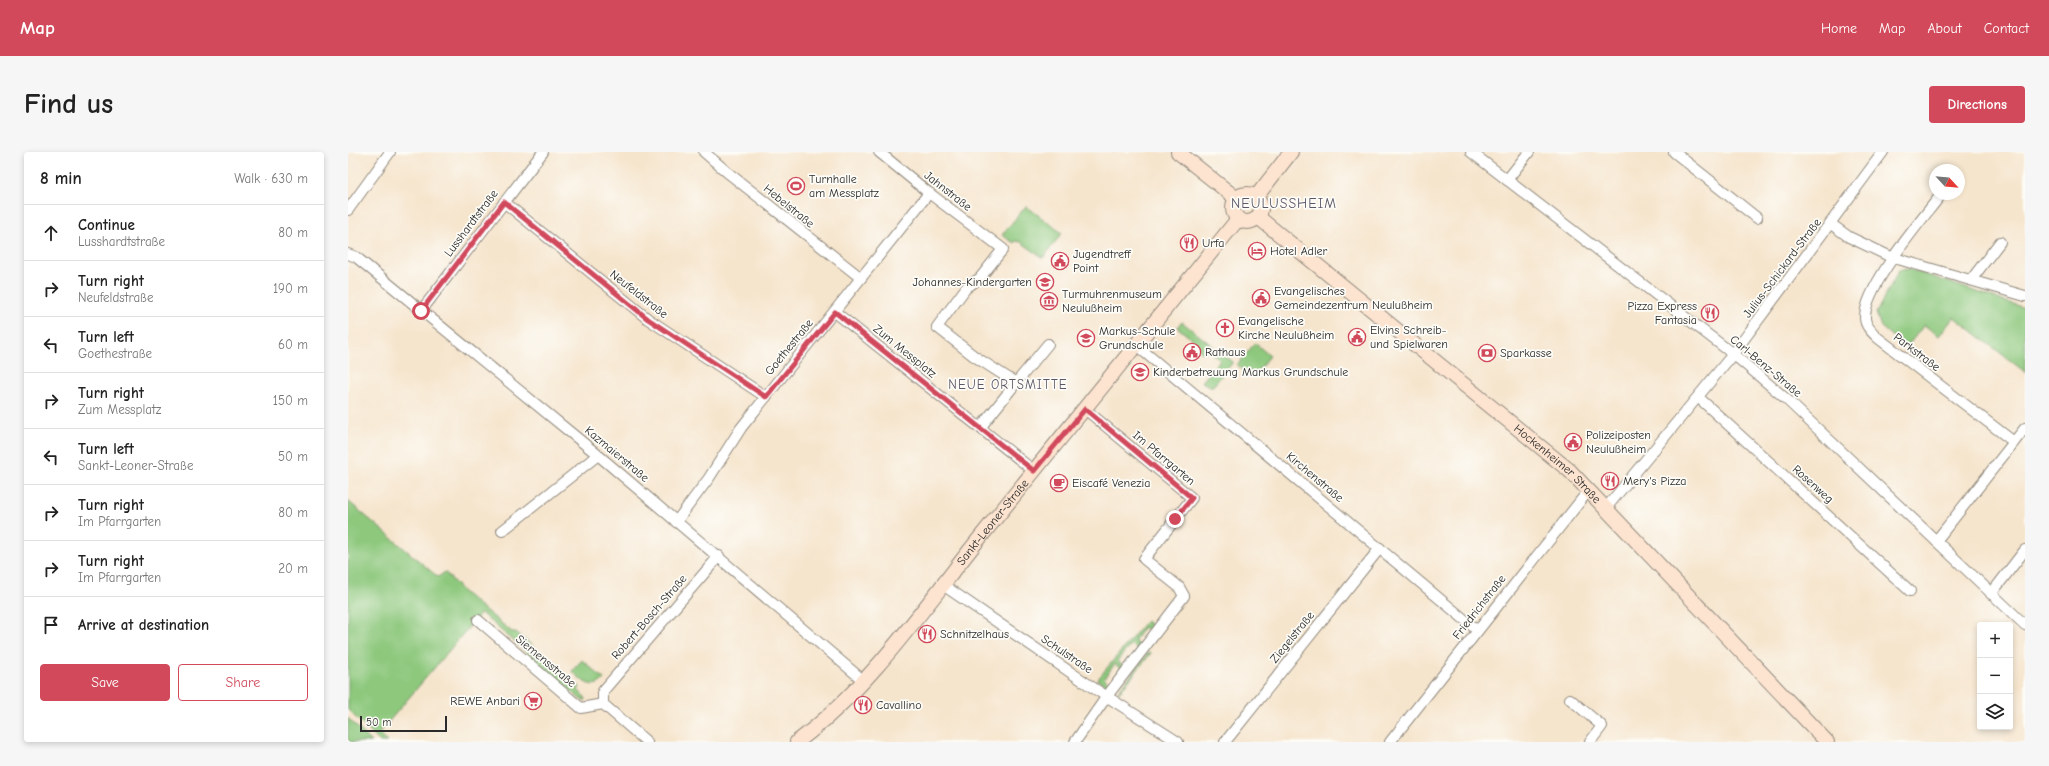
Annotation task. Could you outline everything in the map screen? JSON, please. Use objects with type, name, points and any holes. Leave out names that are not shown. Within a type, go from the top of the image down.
[{"type":"street","points":[[348,210],[390,152]]},
{"type":"street","name":"Lusshardtstraße","points":[[421,311],[543,152]]},
{"type":"street","name":"Hebelstraße","points":[[704,152],[726,172],[861,278]]},
{"type":"street","name":"Jahnstraße","points":[[879,152],[929,193],[1003,249],[980,278],[966,288],[937,327],[974,356],[1016,383]]},
{"type":"street","points":[[1178,152],[1237,199]]},
{"type":"street","points":[[1256,197],[1291,152]]},
{"type":"street","name":"Carl-Benz-Straße","points":[[1471,152],[1733,354],[1785,398],[2025,625]]},
{"type":"street","points":[[1507,180],[1529,152]]},
{"type":"street","points":[[1674,152],[1757,218]]},
{"type":"street","name":"Julius-Schickard-Straße","points":[[1606,508],[1733,354],[1831,224],[1879,154]]},
{"type":"street","name":"Goethestraße","points":[[676,522],[708,478],[741,428],[929,193]]},
{"type":"street","points":[[1246,194],[1256,197],[1261,206],[1258,217],[1251,222],[1238,219],[1234,211],[1237,199],[1246,194]]},
{"type":"street","name":"Parkstraße","points":[[1937,200],[1902,247],[1891,257],[1870,297],[1865,319],[1868,327],[1878,338],[2014,442]]},
{"type":"street","name":"Neufeldstraße","points":[[504,202],[648,319],[766,397]]},
{"type":"street","name":"Hockenheimer Straße","points":[[1258,217],[1546,451],[1589,490],[1827,742]]},
{"type":"street","name":"Sankt-Leoner-Straße","points":[[797,742],[864,681],[1238,219]]},
{"type":"street","points":[[1831,224],[1849,236],[1891,257],[2025,296]]},
{"type":"street","points":[[1971,280],[2000,242]]},
{"type":"street","name":"Kazmaierstraße","points":[[348,254],[356,258],[598,455],[676,522],[719,556],[864,681]]},
{"type":"street","name":"Zum Messplatz","points":[[835,312],[1034,471]]},
{"type":"street","points":[[980,428],[1048,344]]},
{"type":"street","name":"Kirchenstraße","points":[[1136,345],[1477,630]]},
{"type":"street","name":"Rosenweg","points":[[1698,397],[1910,591]]},
{"type":"street","name":"Im Pfarrgarten","points":[[1085,409],[1192,498],[1144,559],[1179,587],[1184,596],[1107,696]]},
{"type":"street","points":[[1936,541],[2025,428]]},
{"type":"street","points":[[502,531],[598,455]]},
{"type":"street","name":"Friedrichstraße","points":[[1390,742],[1589,490]]},
{"type":"street","name":"Ziegelstraße","points":[[1225,742],[1380,548]]},
{"type":"street","points":[[1991,594],[2025,550]]},
{"type":"street","name":"Robert-Bosch-Straße","points":[[603,701],[607,687],[719,556]]},
{"type":"street","name":"Schulstraße","points":[[943,585],[1178,742]]},
{"type":"street","name":"Siemensstraße","points":[[478,620],[581,708],[603,701]]},
{"type":"street","points":[[1075,742],[1107,696]]},
{"type":"street","points":[[1570,699],[1602,726],[1590,742]]},
{"type":"street","points":[[603,701],[647,742]]},
{"type":"green space","points":[[1026,206],[1062,233],[1043,258],[1021,242],[1015,241],[1014,243],[1002,235]]},
{"type":"green space","points":[[1909,269],[2025,308],[2025,372],[1954,317],[1939,336],[1924,325],[1906,348],[1881,327],[1876,313],[1899,270]]},
{"type":"green space","points":[[1182,322],[1233,362],[1213,386],[1209,386],[1202,382],[1220,360],[1206,349],[1202,353],[1198,349],[1200,346],[1177,327]]},
{"type":"green space","points":[[1255,343],[1270,356],[1253,377],[1237,365]]},
{"type":"green space","points":[[348,501],[438,577],[445,572],[464,593],[512,632],[516,632],[580,687],[578,690],[586,700],[581,700],[481,613],[379,733],[387,742],[380,742],[348,710]]},
{"type":"green space","points":[[1146,621],[1154,628],[1151,632],[1144,627],[1134,641],[1140,646],[1137,649],[1131,644],[1117,661],[1123,666],[1121,669],[1115,664],[1104,678],[1110,684],[1105,685],[1097,680]]},
{"type":"green space","points":[[1149,652],[1151,653],[1118,694],[1119,690]]},
{"type":"green space","points":[[582,660],[604,679],[600,683],[591,685],[583,681],[572,671]]},
{"type":"green space","points":[[348,718],[372,742],[350,742],[348,740]]},
{"type":"place","name":"Turnhalle am Messplatz","points":[[796,186]]},
{"type":"place","name":"Urfa","points":[[1189,243]]},
{"type":"place","name":"Hotel Adler","points":[[1257,251]]},
{"type":"place","name":"Jugendtreff Point","points":[[1060,261]]},
{"type":"place","name":"Johannes-Kindergarten","points":[[1045,282]]},
{"type":"place","name":"Evangelisches Gemeindezentrum Neulußheim","points":[[1261,298]]},
{"type":"place","name":"Turmuhrenmuseum Neulußheim","points":[[1049,301]]},
{"type":"place","name":"Pizza Express Fantasia","points":[[1710,313]]},
{"type":"place","name":"Evangelische Kirche Neulußheim","points":[[1225,328]]},
{"type":"place","name":"Elvins Schreib- und Spielwaren","points":[[1357,337]]},
{"type":"place","name":"Markus-Schule Grundschule","points":[[1086,338]]},
{"type":"place","name":"Rathaus","points":[[1192,352]]},
{"type":"place","name":"Sparkasse","points":[[1487,353]]},
{"type":"place","name":"Kinderbetreuung Markus Grundschule","points":[[1140,372]]},
{"type":"place","name":"Polizeiposten Neulußheim","points":[[1573,442]]},
{"type":"place","name":"Mery's Pizza","points":[[1610,481]]},
{"type":"place","name":"Eiscafé Venezia","points":[[1059,483]]},
{"type":"place","name":"Schnitzelhaus","points":[[927,634]]},
{"type":"place","name":"REWE Anbari","points":[[533,701]]},
{"type":"place","name":"Cavallino","points":[[863,705]]},
{"type":"district","name":"NEULUSSHEIM","points":[[1284,203]]},
{"type":"district","name":"NEUE ORTSMITTE","points":[[1008,384]]},
{"type":"route","points":[[421,311],[504,202],[648,319],[766,397],[835,312],[1034,471],[1085,409],[1192,498],[1175,519]]}]
